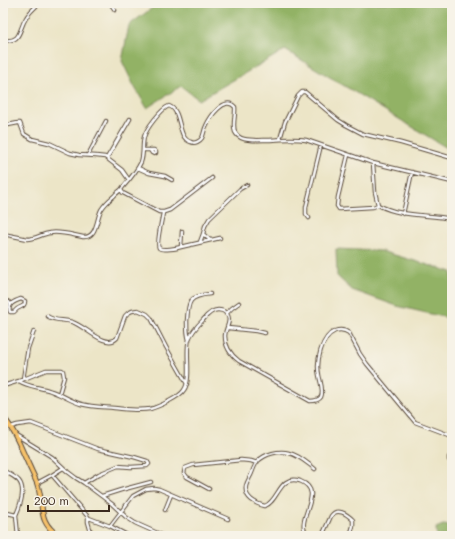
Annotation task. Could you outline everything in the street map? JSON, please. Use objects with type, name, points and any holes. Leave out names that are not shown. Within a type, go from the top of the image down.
[{"type":"main road","points":[[4,418],[11,427],[39,488],[44,520],[48,527],[59,536]]},
{"type":"street","points":[[3,40],[15,40],[25,19],[39,3]]},
{"type":"street","points":[[110,3],[115,10]]},
{"type":"street","points":[[280,139],[287,116],[298,96],[303,92],[307,93],[338,120],[363,134],[401,143],[452,158]]},
{"type":"street","points":[[3,234],[32,239],[45,234],[55,233],[83,238],[93,234],[102,208],[115,194],[121,190],[138,168],[141,161],[144,138],[147,130],[163,110],[169,106],[176,112],[183,135],[191,143],[201,139],[206,124],[214,112],[226,104],[232,104],[235,107],[234,130],[241,138],[248,140],[306,140],[373,163],[452,182]]},
{"type":"street","points":[[107,158],[130,119]]},
{"type":"street","points":[[88,155],[106,121]]},
{"type":"street","points":[[3,126],[18,123],[22,126],[24,134],[32,139],[49,143],[70,154],[101,156],[107,158],[122,170],[129,180]]},
{"type":"street","points":[[308,218],[306,214],[306,207],[321,145]]},
{"type":"street","points":[[143,150],[150,150]]},
{"type":"street","points":[[348,155],[338,197],[338,208],[375,207],[378,205],[403,214],[452,219]]},
{"type":"street","points":[[373,163],[375,192],[378,205]]},
{"type":"street","points":[[138,168],[149,173],[166,176],[172,180]]},
{"type":"street","points":[[403,214],[412,172]]},
{"type":"street","points":[[212,178],[163,213],[158,241],[159,248],[161,250],[179,248],[220,238]]},
{"type":"street","points":[[200,242],[205,226],[210,219],[240,189],[247,185]]},
{"type":"street","points":[[121,190],[123,193],[163,213]]},
{"type":"street","points":[[181,247],[182,231]]},
{"type":"street","points":[[203,234],[210,240]]},
{"type":"street","points":[[189,341],[187,335],[188,305],[195,297],[210,294]]},
{"type":"street","points":[[21,299],[25,302],[24,306],[18,308],[14,312],[9,310],[10,304],[21,299]]},
{"type":"street","points":[[3,307],[7,301],[10,304]]},
{"type":"street","points":[[226,314],[239,304]]},
{"type":"street","points":[[48,316],[56,320],[73,322],[97,337],[106,341],[113,341],[118,338],[125,316],[128,313],[138,310],[147,314],[151,318],[187,384]]},
{"type":"street","points":[[19,381],[24,384],[59,394],[81,404],[94,407],[146,410],[152,409],[177,396],[185,390],[187,384],[188,348],[191,336],[196,328],[210,313],[217,310],[222,310],[229,320],[225,335],[230,353],[239,361],[306,400],[313,401],[320,398],[321,394],[318,364],[322,345],[332,333],[339,330],[347,331],[367,364],[415,422],[452,436]]},
{"type":"street","points":[[228,328],[265,333]]},
{"type":"street","points":[[23,380],[28,348],[34,331]]},
{"type":"street","points":[[3,386],[23,380],[46,370],[62,370],[64,374],[59,394]]},
{"type":"street","points":[[11,427],[31,423],[98,449],[134,457],[147,461],[149,464],[147,466],[118,466],[99,474],[84,483]]},
{"type":"street","points":[[15,435],[48,454],[63,468],[102,496],[134,523],[164,536]]},
{"type":"street","points":[[308,536],[305,534],[303,528],[311,491],[305,484],[294,480],[288,481],[281,486],[270,504],[265,506],[258,504],[248,497],[246,485],[256,462],[273,453],[286,452],[293,454],[301,458],[315,469]]},
{"type":"street","points":[[452,454],[449,458],[452,463]]},
{"type":"street","points":[[208,489],[185,475],[184,472],[186,467],[193,464],[241,460],[256,462]]},
{"type":"street","points":[[37,483],[63,468]]},
{"type":"street","points":[[3,470],[18,480],[22,490],[21,501],[16,515],[18,536]]},
{"type":"street","points":[[52,475],[90,519],[110,526],[129,536]]},
{"type":"street","points":[[102,496],[151,482]]},
{"type":"street","points":[[110,526],[133,496],[146,489],[154,488],[228,519]]},
{"type":"street","points":[[165,510],[171,495]]},
{"type":"street","points":[[3,512],[16,515]]},
{"type":"street","points":[[322,536],[329,518],[335,512],[339,512],[345,514],[353,520],[354,526],[350,536]]},
{"type":"street","points":[[88,517],[92,536]]},
{"type":"green space","points":[[159,3],[452,3],[452,151],[285,50],[199,100],[181,86],[147,108],[122,61],[129,25]]},
{"type":"green space","points":[[336,249],[381,251],[452,272],[452,319],[397,306],[352,290],[337,276]]},
{"type":"green space","points":[[443,525],[452,526],[452,536],[437,536],[436,528]]}]
